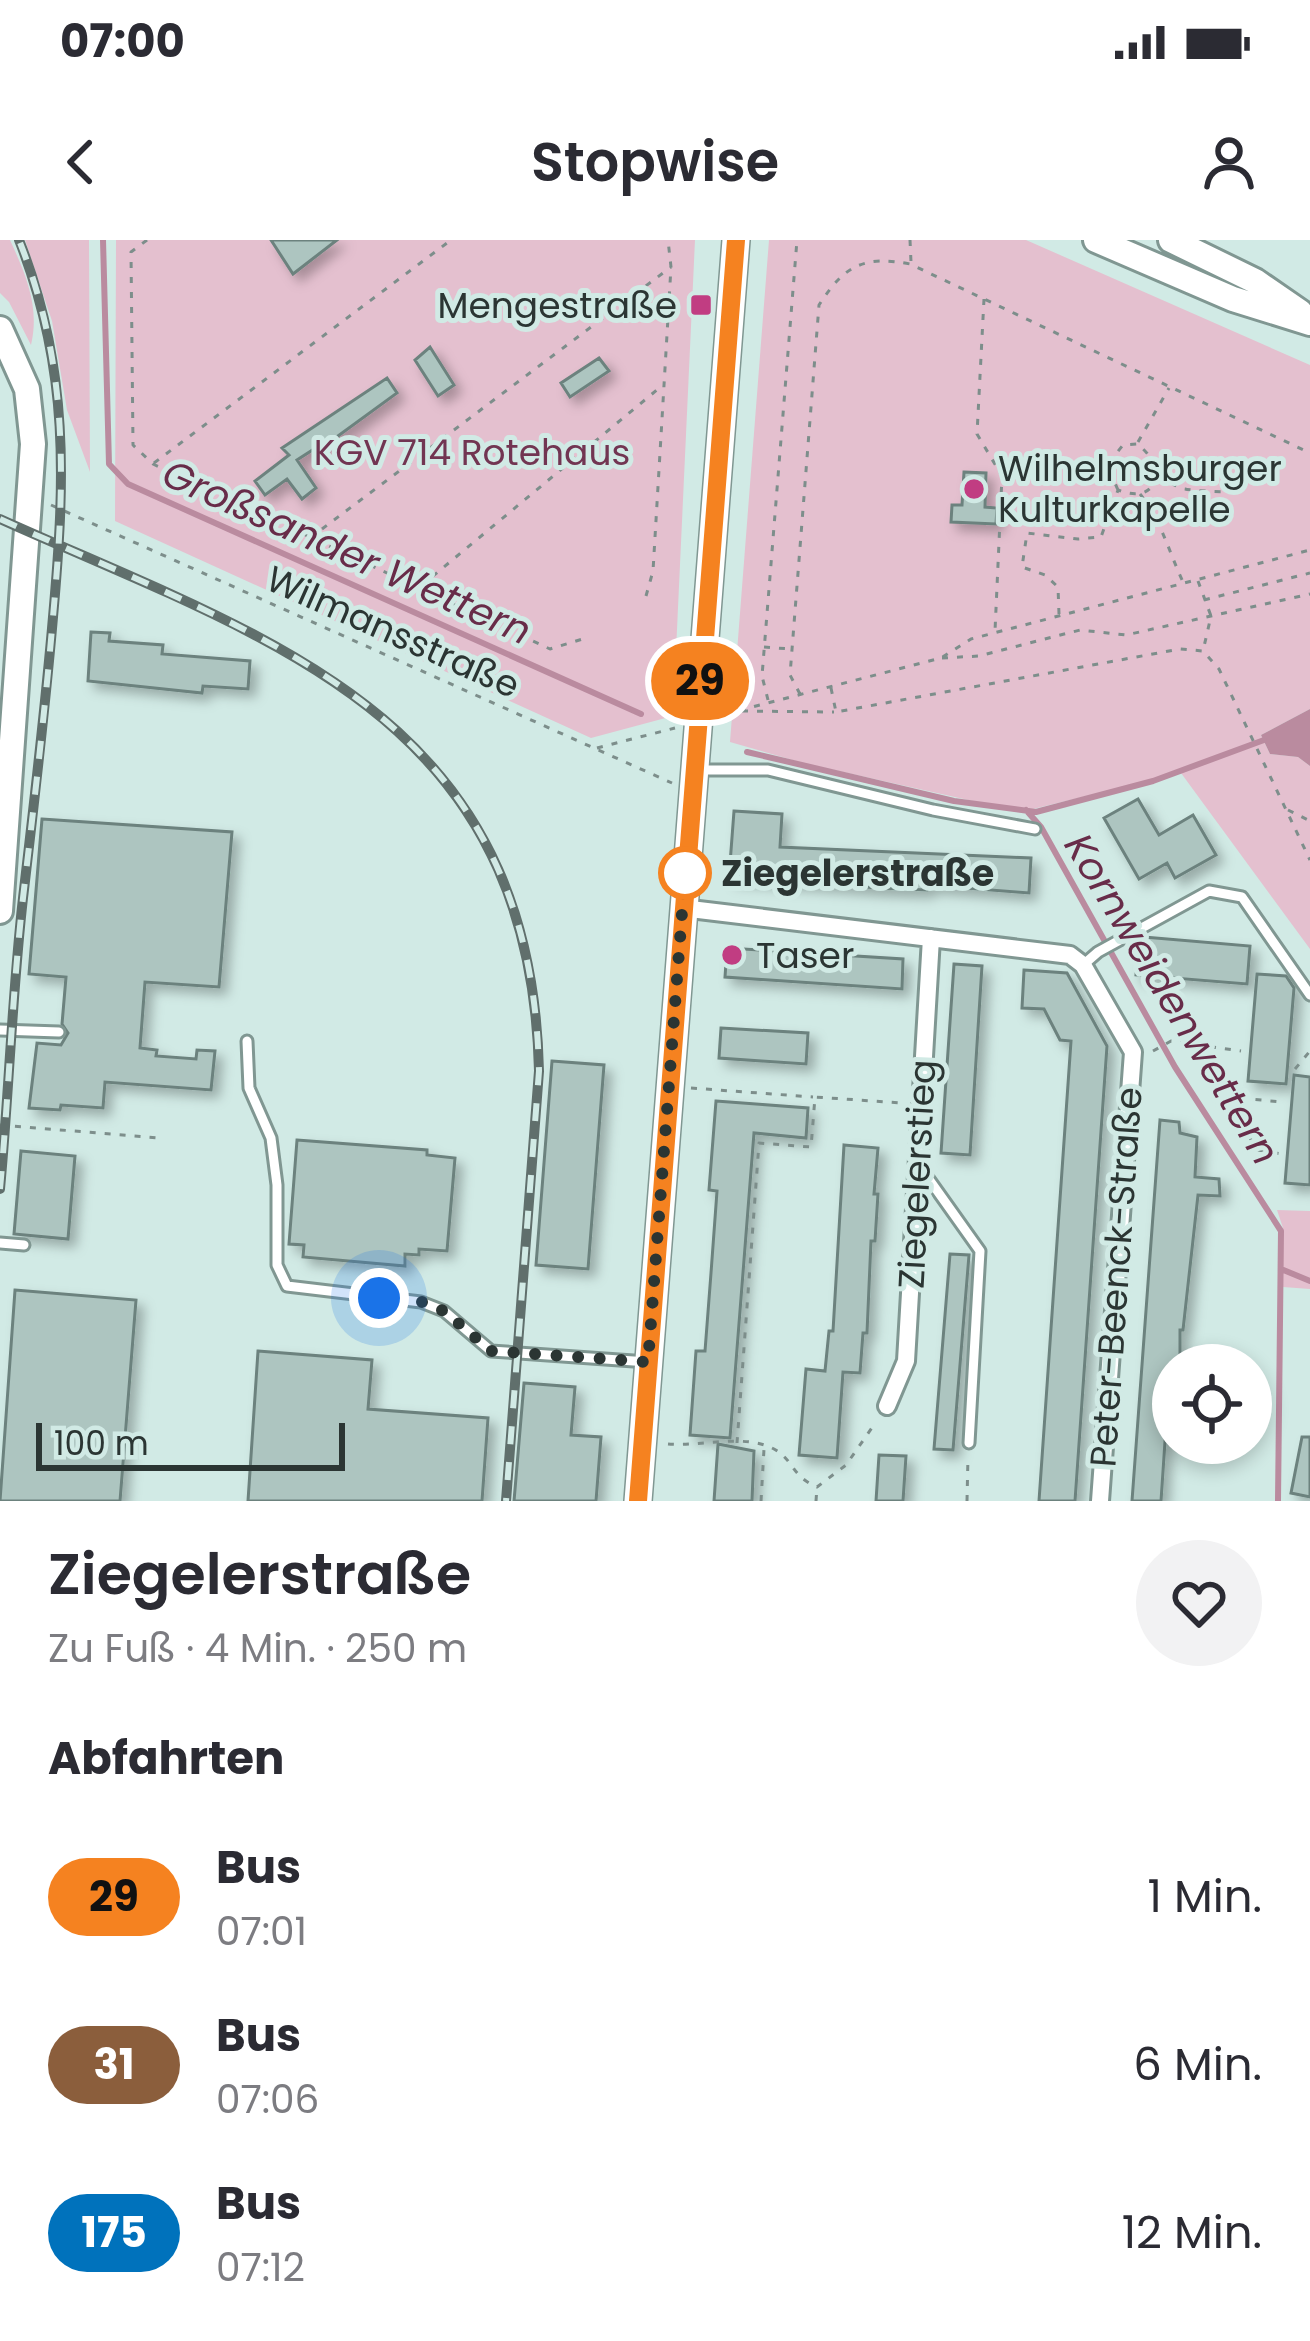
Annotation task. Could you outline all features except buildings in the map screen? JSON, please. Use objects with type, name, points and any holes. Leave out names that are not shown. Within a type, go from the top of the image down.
[{"type":"main road","points":[[638,1501],[736,240]]},
{"type":"main road","points":[[1096,240],[1233,299],[1310,321]]},
{"type":"main road","points":[[1184,243],[1255,281],[1310,321]]},
{"type":"main road","points":[[0,328],[27,389],[33,445],[0,911]]},
{"type":"street","points":[[1179,275],[1184,243]]},
{"type":"street","points":[[682,908],[1070,955],[1083,965],[1142,1052]]},
{"type":"street","name":"Ziegelerstieg","points":[[887,1406],[906,1360],[931,938]]},
{"type":"street","name":"Peter-Beenck-Straße","points":[[1100,1501],[1142,1052]]},
{"type":"lane","points":[[692,781],[768,770],[1035,829]]},
{"type":"lane","points":[[1083,965],[1098,952],[1209,891],[1243,897],[1310,994]]},
{"type":"lane","points":[[0,1030],[59,1032]]},
{"type":"lane","points":[[247,1041],[249,1088],[271,1138],[277,1185],[277,1264],[287,1286],[422,1302],[444,1311],[491,1351],[648,1362]]},
{"type":"lane","points":[[918,1164],[980,1251],[969,1442]]},
{"type":"lane","points":[[0,1244],[23,1245]]},
{"type":"path","points":[[147,240],[131,252],[133,445],[153,464],[550,649],[586,638]]},
{"type":"path","points":[[153,464],[451,240]]},
{"type":"path","points":[[646,596],[653,571],[671,267],[668,240]]},
{"type":"path","points":[[768,702],[762,676],[797,240]]},
{"type":"path","points":[[910,240],[910,264]]},
{"type":"path","points":[[800,694],[790,675],[819,305],[836,279],[857,265],[884,259],[910,264],[1310,453]]},
{"type":"path","points":[[308,539],[671,267]]},
{"type":"path","points":[[984,299],[977,434],[1002,476],[995,632]]},
{"type":"path","points":[[1137,444],[1170,386]]},
{"type":"path","points":[[420,587],[661,387]]},
{"type":"path","points":[[1140,494],[1152,487],[1156,460],[1137,444],[1123,445],[1107,465],[1108,475],[1118,490],[1140,494],[1158,516],[1161,535],[1184,584]]},
{"type":"path","points":[[1002,476],[1107,465]]},
{"type":"path","points":[[1157,473],[1184,490],[1210,488],[1234,494],[1244,490]]},
{"type":"path","points":[[1059,616],[1058,587],[1045,575],[1022,567],[1027,532],[1101,537],[1118,490]]},
{"type":"path","name":"Wilmansstraße","points":[[32,496],[596,748],[692,781]]},
{"type":"path","points":[[941,658],[971,639],[1310,550]]},
{"type":"path","points":[[1204,600],[1310,574]]},
{"type":"path","points":[[1198,580],[1211,616],[1203,651]]},
{"type":"path","points":[[724,715],[941,658],[979,656],[1080,630],[1126,635],[1310,594]]},
{"type":"path","points":[[764,647],[792,649]]},
{"type":"path","points":[[737,711],[836,712],[1180,649],[1203,651],[1219,668],[1310,859]]},
{"type":"path","points":[[831,686],[836,712]]},
{"type":"path","points":[[596,748],[680,727]]},
{"type":"path","points":[[1286,809],[1310,821]]},
{"type":"path","points":[[1142,1052],[1171,1041],[1241,1051]]},
{"type":"path","points":[[1196,1044],[1258,1150],[1281,1154]]},
{"type":"path","points":[[1294,1069],[1310,1052]]},
{"type":"path","points":[[669,1086],[921,1104]]},
{"type":"path","points":[[737,1443],[759,1144],[811,1147],[815,1097]]},
{"type":"path","points":[[1226,1097],[1283,1102]]},
{"type":"path","points":[[0,1125],[159,1138]]},
{"type":"path","points":[[817,1486],[846,1465],[887,1406]]},
{"type":"path","points":[[967,1501],[969,1442]]},
{"type":"path","points":[[668,1444],[764,1445],[780,1451],[800,1480],[817,1486]]},
{"type":"path","points":[[761,1501],[764,1445]]},
{"type":"path","points":[[816,1501],[817,1486]]},
{"type":"green space","points":[[0,240],[10,240],[30,291],[31,345],[0,293]]},
{"type":"green space","points":[[25,240],[89,240],[90,472],[67,410],[52,321]]},
{"type":"green space","name":"KGV 714 Rotehaus","points":[[116,240],[695,240],[673,716],[591,738],[115,521]]},
{"type":"green space","points":[[769,240],[1026,240],[1310,365],[1310,709],[1261,735],[1270,754],[1298,757],[1310,766],[1310,949],[1181,773],[1033,809],[986,804],[730,742]]},
{"type":"green space","points":[[1277,1210],[1310,1211],[1310,1289],[1283,1287],[1283,1228]]},
{"type":"shaded area","points":[[1310,709],[1310,766],[1298,757],[1270,754],[1261,735]]},
{"type":"waterway","name":"Großsander Wettern","points":[[103,240],[109,464],[128,484],[641,714]]},
{"type":"waterway","name":"Großsander Wettern","points":[[747,752],[954,801],[1036,812],[1153,781],[1264,740]]},
{"type":"waterway","name":"Kornweidenwettern","points":[[1026,810],[1041,827],[1175,1067],[1281,1231],[1278,1501]]},
{"type":"waterway","points":[[1281,1269],[1310,1281]]},
{"type":"railway","points":[[0,1189],[19,934],[53,617],[61,473],[48,334],[19,240]]},
{"type":"railway","points":[[0,519],[199,607],[289,654],[369,708],[437,772],[490,852],[525,950],[539,1071],[506,1501]]},
{"type":"bus line","name":"29","points":[[638,1501],[736,240]]},
{"type":"place","name":"Mengestraße","points":[[701,305]]},
{"type":"place","name":"Wilhelmsburger Kulturkapelle","points":[[974,489]]},
{"type":"place","name":"Ziegelerstraße","points":[[685,873]]},
{"type":"place","name":"Taser","points":[[732,955]]},
{"type":"route","points":[[379,1298],[422,1302],[444,1311],[491,1351],[648,1362],[685,873]]}]
